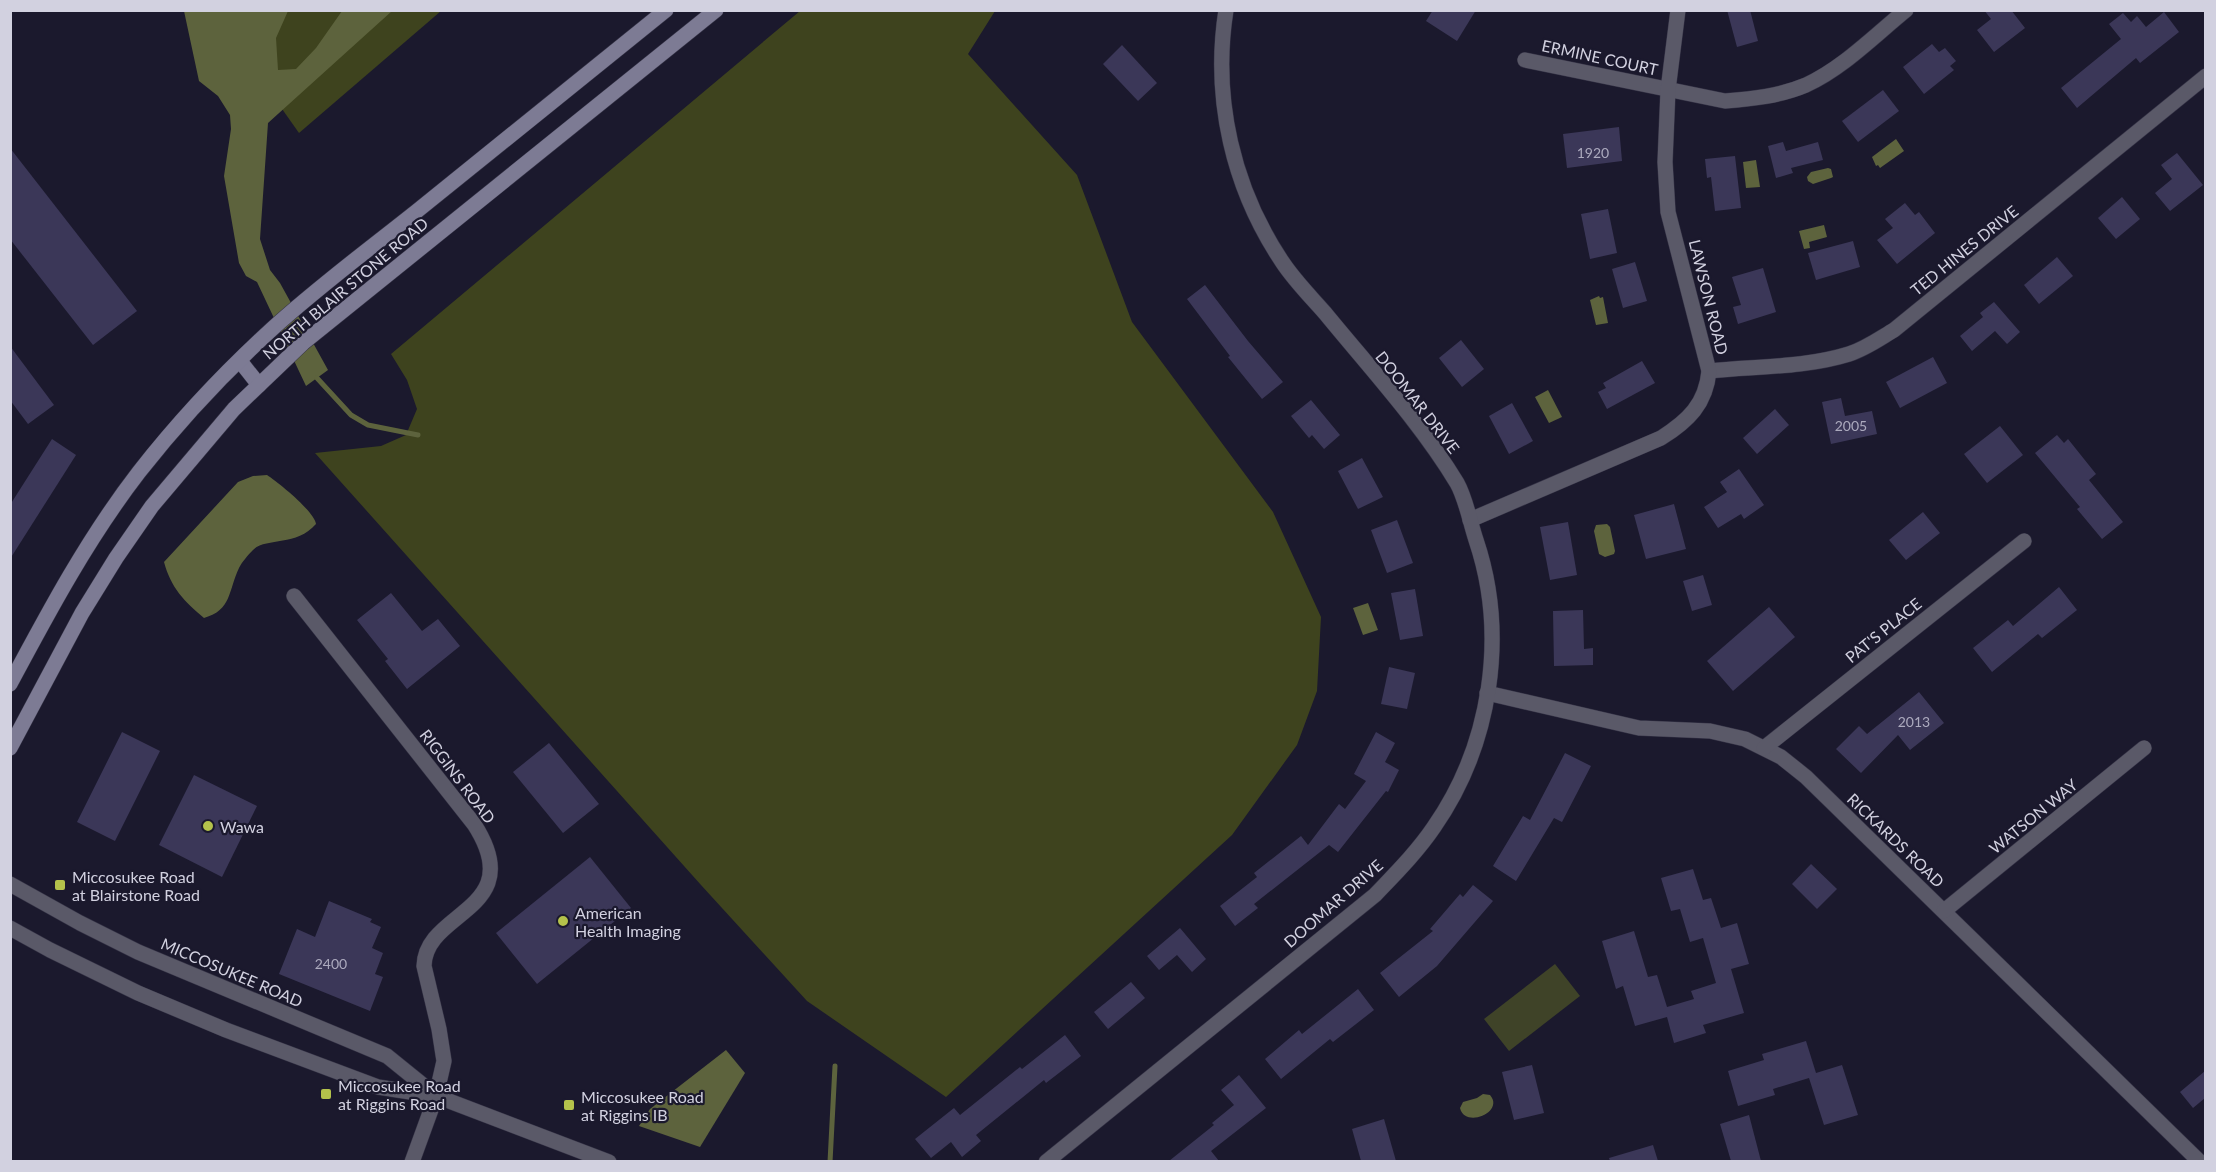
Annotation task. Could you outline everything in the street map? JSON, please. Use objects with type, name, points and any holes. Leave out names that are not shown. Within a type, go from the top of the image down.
[{"type":"main road","name":"NORTH BLAIR STONE ROAD","points":[[10,684],[55,600],[100,527],[140,472],[183,421],[240,361],[272,329],[344,269],[666,10]]},
{"type":"main road","name":"NORTH BLAIR STONE ROAD","points":[[10,748],[82,613],[146,514],[227,416],[303,343],[716,10]]},
{"type":"main road","points":[[240,361],[259,385]]},
{"type":"street","name":"DOOMAR DRIVE","points":[[1046,1161],[1375,895],[1409,860],[1435,825],[1461,780],[1481,728],[1487,693],[1492,653],[1491,609],[1483,558],[1459,486],[1429,439],[1285,265],[1256,215],[1234,159],[1226,122],[1221,60],[1226,10]]},
{"type":"street","name":"LAWSON ROAD","points":[[1470,520],[1661,438],[1681,426],[1694,412],[1703,397],[1708,383],[1709,370],[1668,212],[1665,162],[1668,90],[1678,10]]},
{"type":"street","name":"ERMINE COURT","points":[[1525,60],[1725,101],[1751,99],[1788,91],[1825,74],[1906,10]]},
{"type":"street","name":"TED HINES DRIVE","points":[[1709,370],[1815,362],[1849,354],[1869,345],[1894,330],[2205,76]]},
{"type":"street","name":"PAT'S PLACE","points":[[1764,748],[2024,541]]},
{"type":"street","name":"RIGGINS ROAD","points":[[294,596],[474,825],[489,852],[488,884],[482,895],[471,908],[434,939],[424,957],[444,1061],[436,1096],[412,1161]]},
{"type":"street","name":"RICKARDS ROAD","points":[[1487,693],[1639,728],[1710,731],[1745,739],[1781,757],[1806,777],[2201,1161]]},
{"type":"street","name":"WATSON WAY","points":[[1944,911],[2144,748]]},
{"type":"street","name":"MICCOSUKEE ROAD","points":[[10,884],[138,952],[387,1056],[436,1096]]},
{"type":"street","name":"MICCOSUKEE ROAD","points":[[10,928],[138,993],[226,1030],[378,1087],[436,1096],[609,1161]]},
{"type":"street","points":[[2201,1161],[2205,1156]]},
{"type":"shaded area","points":[[184,11],[288,11],[276,38],[278,70],[296,69],[316,48],[342,11],[392,11],[268,123],[260,239],[270,270],[280,283],[328,370],[306,386],[257,282],[246,276],[239,263],[224,176],[231,129],[230,115],[218,96],[199,81]]},
{"type":"shaded area","points":[[213,11],[441,11],[299,133]]},
{"type":"shaded area","points":[[800,11],[995,11],[968,54],[1077,175],[1132,322],[1273,512],[1321,617],[1317,691],[1297,745],[1232,835],[946,1097],[807,1001],[315,453],[381,446],[406,435],[417,409],[407,380],[391,354]]},
{"type":"shaded area","points":[[1896,139],[1904,151],[1880,168],[1876,166],[1872,157]]},
{"type":"shaded area","points":[[1756,160],[1760,187],[1746,188],[1743,162]]},
{"type":"shaded area","points":[[1831,169],[1833,177],[1813,184],[1808,181],[1807,177],[1811,172]]},
{"type":"shaded area","points":[[1824,225],[1827,237],[1809,242],[1810,248],[1804,249],[1799,231]]},
{"type":"shaded area","points":[[1599,296],[1603,297],[1608,323],[1596,325],[1590,300]]},
{"type":"shaded area","points":[[1548,390],[1562,417],[1549,423],[1535,397]]},
{"type":"shaded area","points":[[267,475],[303,505],[316,524],[300,536],[259,546],[253,550],[239,568],[224,605],[220,610],[204,618],[179,593],[170,579],[164,562],[238,482],[253,476]]},
{"type":"shaded area","points":[[1607,524],[1610,527],[1615,551],[1614,554],[1605,557],[1599,554],[1594,531],[1596,525]]},
{"type":"shaded area","points":[[1368,603],[1378,630],[1363,635],[1353,608]]},
{"type":"shaded area","points":[[1555,964],[1580,996],[1509,1051],[1484,1019]]},
{"type":"shaded area","points":[[726,1050],[745,1073],[700,1147],[639,1126],[650,1109]]},
{"type":"shaded area","points":[[1483,1094],[1490,1095],[1493,1101],[1488,1112],[1476,1118],[1463,1114],[1460,1108],[1463,1102]]},
{"type":"building","points":[[1433,10],[1476,10],[1457,41],[1426,21]]},
{"type":"building","points":[[1727,10],[1750,10],[1758,41],[1737,47]]},
{"type":"building","points":[[1984,10],[2011,10],[2025,28],[1994,52],[1977,30],[1991,19]]},
{"type":"building","points":[[2164,12],[2179,32],[2140,63],[2136,58],[2077,108],[2061,88],[2121,39],[2109,24],[2123,13],[2131,22],[2137,16],[2146,27]]},
{"type":"building","points":[[1932,44],[1939,52],[1945,48],[1956,61],[1950,66],[1954,70],[1924,94],[1903,67]]},
{"type":"building","points":[[1122,45],[1157,83],[1138,101],[1103,64]]},
{"type":"building","points":[[1883,90],[1899,111],[1858,142],[1842,121]]},
{"type":"building","points":[[1619,127],[1622,161],[1567,168],[1563,134]]},
{"type":"building","points":[[1783,142],[1786,151],[1818,142],[1823,160],[1791,168],[1793,173],[1776,178],[1768,146]]},
{"type":"building","points":[[10,148],[137,311],[93,345],[10,239]]},
{"type":"building","points":[[2177,153],[2203,185],[2170,211],[2155,193],[2172,179],[2161,165]]},
{"type":"building","points":[[1735,156],[1741,208],[1715,211],[1711,177],[1707,178],[1705,159]]},
{"type":"building","points":[[2122,197],[2140,219],[2116,239],[2098,218]]},
{"type":"building","points":[[1905,203],[1915,215],[1919,212],[1935,233],[1897,264],[1877,240],[1893,228],[1885,219]]},
{"type":"building","points":[[1608,209],[1617,253],[1590,259],[1581,214]]},
{"type":"building","points":[[1853,241],[1860,267],[1816,280],[1808,253]]},
{"type":"building","points":[[2057,257],[2073,276],[2039,304],[2024,285]]},
{"type":"building","points":[[1635,262],[1647,301],[1623,308],[1612,269]]},
{"type":"building","points":[[1763,268],[1776,312],[1738,324],[1733,307],[1741,305],[1732,277]]},
{"type":"building","points":[[1205,285],[1283,382],[1262,399],[1228,357],[1230,356],[1187,299]]},
{"type":"building","points":[[1994,302],[2020,332],[2007,344],[1995,331],[1972,351],[1960,336],[1983,317],[1980,313]]},
{"type":"building","points":[[1461,340],[1484,369],[1462,387],[1439,358]]},
{"type":"building","points":[[10,346],[54,405],[28,424],[10,400]]},
{"type":"building","points":[[1933,357],[1947,383],[1900,408],[1886,382]]},
{"type":"building","points":[[1642,361],[1655,383],[1607,409],[1598,392],[1606,388],[1603,383]]},
{"type":"building","points":[[1841,398],[1845,416],[1872,411],[1877,434],[1831,444],[1822,402]]},
{"type":"building","points":[[1311,400],[1340,435],[1324,449],[1312,435],[1309,438],[1291,416]]},
{"type":"building","points":[[1512,403],[1533,441],[1509,454],[1489,416]]},
{"type":"building","points":[[1775,409],[1789,425],[1757,454],[1743,438]]},
{"type":"building","points":[[2000,426],[2023,455],[1987,483],[1964,454]]},
{"type":"building","points":[[2057,435],[2064,443],[2068,439],[2096,474],[2089,480],[2123,522],[2102,539],[2077,509],[2080,507],[2035,453]]},
{"type":"building","points":[[52,439],[76,455],[10,559],[10,505]]},
{"type":"building","points":[[1362,458],[1383,497],[1358,509],[1338,471]]},
{"type":"building","points":[[1739,469],[1764,505],[1744,519],[1741,514],[1718,528],[1704,507],[1727,492],[1720,482]]},
{"type":"building","points":[[1674,504],[1686,549],[1646,559],[1634,515]]},
{"type":"building","points":[[1923,512],[1940,533],[1906,560],[1889,540]]},
{"type":"building","points":[[1397,520],[1413,563],[1387,573],[1371,530]]},
{"type":"building","points":[[1568,522],[1577,575],[1550,580],[1540,527]]},
{"type":"building","points":[[1703,575],[1712,605],[1692,611],[1683,581]]},
{"type":"building","points":[[2059,587],[2077,610],[2042,638],[2038,634],[1992,672],[1973,648],[2008,620],[2013,626]]},
{"type":"building","points":[[1415,589],[1423,636],[1400,640],[1391,593]]},
{"type":"building","points":[[391,593],[422,631],[438,619],[460,646],[407,689],[385,661],[388,659],[357,620]]},
{"type":"building","points":[[1769,607],[1795,637],[1733,691],[1707,661]]},
{"type":"building","points":[[1583,610],[1584,649],[1593,648],[1593,665],[1554,666],[1553,611]]},
{"type":"building","points":[[1389,667],[1415,673],[1407,709],[1381,704]]},
{"type":"building","points":[[1919,692],[1944,723],[1910,750],[1898,735],[1861,773],[1836,749],[1859,726],[1867,734]]},
{"type":"building","points":[[122,732],[160,751],[115,841],[77,822]]},
{"type":"building","points":[[1376,732],[1395,743],[1385,762],[1399,770],[1388,792],[1386,791],[1338,852],[1329,845],[1254,904],[1258,908],[1235,926],[1220,906],[1257,877],[1254,873],[1301,836],[1308,845],[1339,804],[1345,809],[1366,781],[1354,774]]},
{"type":"building","points":[[549,743],[599,804],[563,833],[513,772]]},
{"type":"building","points":[[1565,753],[1591,766],[1562,822],[1554,818],[1516,881],[1493,866],[1523,816],[1530,820]]},
{"type":"building","name":"Wawa","points":[[194,775],[257,806],[222,877],[159,845]]},
{"type":"building","name":"American Health Imaging","points":[[590,857],[631,908],[537,984],[496,933]]},
{"type":"building","points":[[1811,864],[1837,889],[1817,909],[1792,884]]},
{"type":"building","points":[[1693,869],[1703,900],[1711,898],[1721,928],[1737,923],[1749,964],[1731,969],[1744,1013],[1703,1025],[1706,1033],[1674,1043],[1667,1017],[1635,1026],[1623,986],[1616,989],[1602,941],[1634,931],[1648,977],[1657,975],[1667,1007],[1694,999],[1691,991],[1716,983],[1703,938],[1690,942],[1680,909],[1671,911],[1661,878]]},
{"type":"building","points":[[1473,885],[1493,901],[1437,966],[1399,997],[1380,973],[1433,931],[1430,929],[1460,894],[1463,897]]},
{"type":"building","points":[[329,901],[372,919],[370,922],[381,927],[372,948],[383,953],[375,974],[383,977],[370,1011],[279,974],[297,929],[315,937]]},
{"type":"building","points":[[1180,928],[1206,959],[1192,972],[1177,955],[1159,970],[1147,956]]},
{"type":"building","points":[[1131,982],[1145,998],[1108,1029],[1094,1012]]},
{"type":"building","points":[[1358,989],[1374,1010],[1333,1042],[1330,1039],[1281,1079],[1265,1059],[1299,1030],[1302,1034]]},
{"type":"building","points":[[1065,1035],[1081,1056],[1046,1083],[1044,1080],[976,1135],[981,1141],[962,1157],[951,1142],[931,1158],[915,1139],[954,1108],[960,1115],[1020,1067],[1022,1069]]},
{"type":"building","points":[[1806,1041],[1816,1073],[1842,1065],[1858,1115],[1824,1125],[1809,1078],[1773,1089],[1775,1095],[1738,1106],[1728,1071],[1764,1060],[1762,1054]]},
{"type":"building","points":[[1532,1065],[1544,1113],[1514,1120],[1502,1072]]},
{"type":"building","points":[[2205,1071],[2205,1098],[2193,1108],[2180,1092]]},
{"type":"building","points":[[1239,1075],[1266,1108],[1211,1151],[1219,1161],[1169,1161],[1214,1125],[1212,1123],[1234,1105],[1221,1090]]},
{"type":"building","points":[[1749,1115],[1761,1161],[1731,1161],[1720,1124]]},
{"type":"building","points":[[1384,1119],[1396,1161],[1361,1161],[1352,1129]]},
{"type":"building","points":[[1653,1145],[1658,1161],[1610,1161],[1609,1158]]},
{"type":"waterway","points":[[317,378],[351,415],[368,425],[418,435]]},
{"type":"waterway","points":[[830,1162],[835,1066]]},
{"type":"place","name":"Wawa","points":[[208,826]]},
{"type":"place","name":"Miccosukee Road at Blairstone Road","points":[[60,885]]},
{"type":"place","name":"American Health Imaging","points":[[563,921]]},
{"type":"place","name":"Miccosukee Road at Riggins Road","points":[[326,1094]]},
{"type":"place","name":"Miccosukee Road at Riggins IB","points":[[569,1105]]}]
